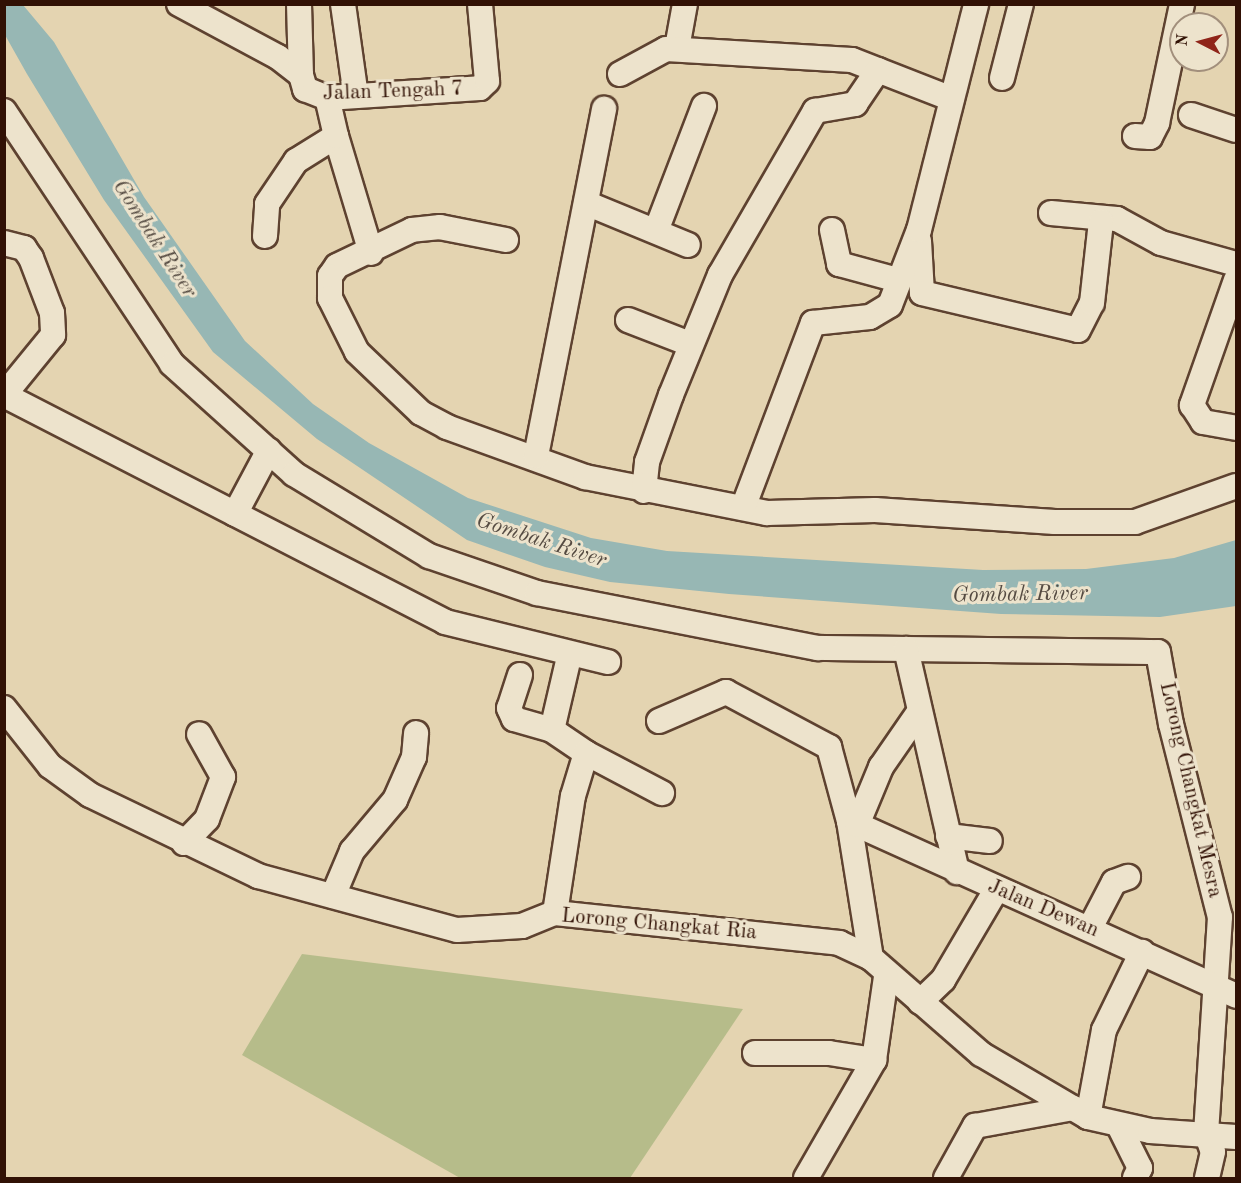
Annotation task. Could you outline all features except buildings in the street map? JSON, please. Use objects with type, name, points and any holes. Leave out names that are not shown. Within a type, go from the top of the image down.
[{"type":"street","name":"Jalan Tengah 7","points":[[178,4],[278,57],[301,75],[305,89],[327,98],[480,88],[487,81],[480,4]]},
{"type":"street","points":[[299,4],[301,75]]},
{"type":"street","points":[[343,4],[356,96]]},
{"type":"street","points":[[677,48],[686,4]]},
{"type":"street","points":[[743,508],[813,323],[870,317],[890,305],[919,230],[976,4]]},
{"type":"street","points":[[1002,78],[1021,4]]},
{"type":"street","points":[[1135,136],[1150,137],[1157,123],[1182,4]]},
{"type":"street","points":[[620,74],[656,51],[677,48],[852,60],[952,99]]},
{"type":"street","points":[[644,491],[647,462],[690,344],[720,275],[814,111],[855,104],[878,70]]},
{"type":"street","points":[[327,98],[371,254]]},
{"type":"street","points":[[656,231],[704,106]]},
{"type":"street","points":[[536,456],[604,109]]},
{"type":"street","points":[[4,111],[172,364],[269,450],[340,505],[429,556],[537,593],[818,648],[906,649],[917,715],[957,872]]},
{"type":"street","points":[[1191,115],[1236,130]]},
{"type":"street","points":[[265,236],[267,204],[296,161],[336,136]]},
{"type":"street","points":[[585,203],[688,244]]},
{"type":"street","points":[[1051,213],[1101,221],[1117,219],[1161,243],[1236,264]]},
{"type":"street","points":[[919,230],[922,292],[1078,330],[1092,303],[1101,221]]},
{"type":"street","points":[[506,240],[440,227],[412,230],[371,254],[337,266],[330,276],[330,297],[357,352],[382,381],[430,418],[500,448],[536,456],[585,477],[644,491],[743,508],[933,513],[978,521],[1135,522],[1236,486]]},
{"type":"street","points":[[832,230],[839,264],[898,280]]},
{"type":"street","points":[[4,243],[24,248],[31,258],[52,313],[53,335],[4,395],[445,622],[570,657],[608,662]]},
{"type":"street","points":[[1236,280],[1192,405],[1203,422],[1236,428]]},
{"type":"street","points":[[628,320],[690,344]]},
{"type":"street","points":[[235,514],[269,450]]},
{"type":"street","name":"Lorong Changkat Mesra","points":[[906,649],[1158,652],[1171,724],[1220,917],[1227,991],[1206,1133],[1213,1152],[1207,1179]]},
{"type":"street","points":[[552,730],[570,657]]},
{"type":"street","points":[[520,675],[509,708],[514,719],[552,730],[586,753],[662,793]]},
{"type":"street","points":[[659,721],[726,692],[829,747],[853,823],[878,968],[874,1060],[806,1179]]},
{"type":"street","name":"Lorong Changkat Ria","points":[[4,708],[58,771],[108,806],[258,876],[482,932],[522,927],[555,913],[839,943],[878,968],[981,1054],[1081,1112],[1119,1126],[1236,1137]]},
{"type":"street","points":[[853,823],[881,767],[917,715]]},
{"type":"street","points":[[333,896],[352,851],[395,800],[414,757],[416,733]]},
{"type":"street","points":[[184,843],[207,819],[223,777],[199,734]]},
{"type":"street","points":[[555,913],[573,796],[586,753]]},
{"type":"street","name":"Jalan Dewan","points":[[853,823],[996,890],[1089,928],[1227,991]]},
{"type":"street","points":[[948,836],[990,841]]},
{"type":"street","points":[[1089,928],[1114,882],[1128,877]]},
{"type":"street","points":[[920,1002],[943,980],[996,890]]},
{"type":"street","points":[[1081,1112],[1104,1030],[1142,952]]},
{"type":"street","points":[[755,1053],[829,1053],[874,1060]]},
{"type":"street","name":"Lorong Changkat Ria","points":[[946,1179],[975,1126],[1081,1112]]},
{"type":"street","points":[[1119,1126],[1140,1168],[1135,1179]]},
{"type":"green space","points":[[302,954],[743,1009],[630,1178],[460,1178],[242,1055]]},
{"type":"water","name":"Gombak River","points":[[4,5],[23,5],[54,42],[144,197],[245,341],[313,404],[369,443],[468,498],[591,538],[667,551],[983,570],[1086,569],[1174,558],[1236,540],[1236,606],[1160,617],[1001,614],[729,594],[610,582],[545,567],[467,540],[317,439],[213,352],[104,200],[27,74],[5,35]]}]
